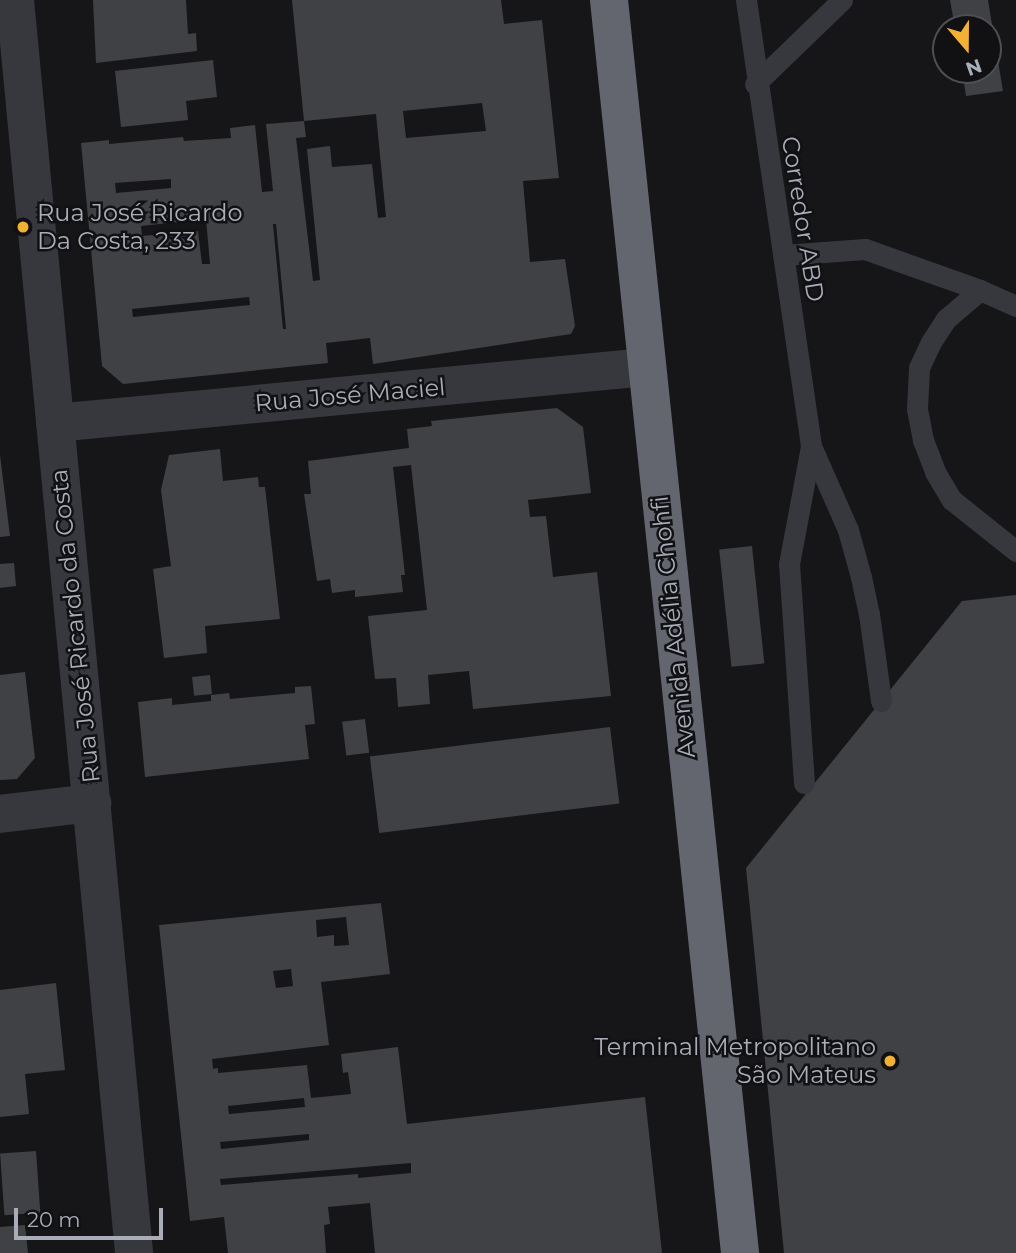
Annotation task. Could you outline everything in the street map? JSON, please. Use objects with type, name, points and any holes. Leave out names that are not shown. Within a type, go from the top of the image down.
[{"type":"highway","name":"Avenida Adélia Chohfi","points":[[609,0],[740,1253]]},
{"type":"street","name":"Rua José Ricardo da Costa","points":[[15,0],[134,1253]]},
{"type":"street","name":"Rua José Maciel","points":[[55,423],[646,367]]},
{"type":"street","points":[[0,814],[92,803]]},
{"type":"lane","name":"Corredor ABD","points":[[746,0],[755,84],[811,446],[848,530],[858,565],[869,614],[881,701]]},
{"type":"lane","points":[[755,84],[839,2]]},
{"type":"lane","points":[[783,255],[865,249],[980,290],[1016,306]]},
{"type":"lane","points":[[980,290],[946,319],[931,342],[919,368],[917,409],[923,440],[935,472],[952,500],[1016,551]]},
{"type":"lane","name":"Corredor ABD","points":[[804,783],[789,565],[811,446]]},
{"type":"building","points":[[93,0],[186,0],[188,34],[196,33],[197,51],[96,63]]},
{"type":"building","points":[[292,0],[501,0],[504,24],[542,20],[559,178],[523,181],[530,262],[565,259],[575,326],[571,334],[373,364],[370,338],[326,343],[328,363],[123,384],[102,366],[81,143],[109,140],[109,144],[183,137],[184,141],[231,138],[230,128],[255,125],[262,192],[273,191],[266,124],[304,121]],"holes":[[[482,103],[486,131],[406,138],[403,111]],[[376,114],[386,217],[378,218],[372,164],[332,167],[330,146],[307,149],[320,280],[313,281],[296,138],[306,137],[304,121]],[[171,179],[171,188],[116,193],[115,183]],[[206,219],[210,264],[202,264],[198,231],[142,236],[141,226]],[[273,224],[276,224],[286,329],[283,329]],[[249,297],[250,305],[133,317],[132,309]]]},
{"type":"building","points":[[950,0],[988,0],[990,14],[952,14]]},
{"type":"building","points":[[213,60],[217,97],[186,101],[188,120],[121,127],[115,71]]},
{"type":"building","points":[[964,84],[1002,84],[1003,91],[966,96]]},
{"type":"building","points":[[557,408],[583,427],[591,493],[528,500],[530,517],[546,516],[553,577],[597,572],[611,696],[473,709],[469,671],[428,675],[430,704],[398,707],[396,678],[375,679],[368,616],[427,610],[411,465],[393,467],[405,575],[401,575],[403,592],[355,597],[355,590],[332,593],[330,579],[317,581],[304,494],[311,494],[308,461],[409,448],[407,429],[432,426],[431,421]]},
{"type":"building","points":[[220,449],[223,481],[258,477],[259,487],[265,487],[280,619],[205,626],[207,653],[164,658],[153,569],[171,566],[161,490],[169,455]]},
{"type":"building","points":[[0,455],[10,536],[0,537]]},
{"type":"building","points":[[752,546],[764,663],[732,667],[719,549]]},
{"type":"building","points":[[14,563],[16,586],[0,588],[0,564]]},
{"type":"building","name":"Terminal Metropolitano São Mateus","points":[[1016,595],[1016,1253],[784,1253],[746,868],[962,601]]},
{"type":"building","points":[[25,672],[35,758],[17,779],[0,780],[0,675]]},
{"type":"building","points":[[210,675],[212,694],[194,696],[192,677]]},
{"type":"building","points":[[311,686],[315,724],[305,725],[309,759],[145,777],[138,702],[172,698],[172,705],[211,701],[211,695],[229,693],[230,699],[295,693],[295,687]]},
{"type":"building","points":[[365,719],[369,753],[346,756],[342,722]]},
{"type":"building","points":[[610,727],[619,803],[379,833],[370,756]]},
{"type":"building","points":[[381,903],[390,974],[321,982],[329,1045],[212,1059],[213,1069],[218,1068],[218,1073],[307,1065],[311,1098],[351,1094],[348,1072],[343,1073],[341,1054],[398,1047],[407,1124],[645,1097],[662,1253],[375,1253],[370,1203],[328,1207],[330,1224],[324,1225],[326,1253],[228,1253],[224,1217],[190,1221],[159,925]],"holes":[[[346,917],[349,945],[334,946],[334,935],[317,937],[316,920]],[[291,969],[293,986],[276,988],[273,971]],[[304,1098],[305,1107],[229,1114],[228,1106]],[[309,1134],[309,1140],[221,1149],[220,1142]],[[411,1163],[411,1173],[358,1178],[358,1174],[221,1185],[220,1179]]]},
{"type":"building","points":[[56,983],[65,1070],[25,1074],[29,1114],[0,1117],[0,990]]},
{"type":"building","points":[[36,1151],[40,1213],[4,1215],[0,1154]]},
{"type":"building","points":[[25,1225],[28,1253],[0,1253],[0,1227]]},
{"type":"place","name":"Rua José Ricardo Da Costa, 233","points":[[23,227]]},
{"type":"place","name":"Terminal Metropolitano São Mateus","points":[[890,1061]]}]
